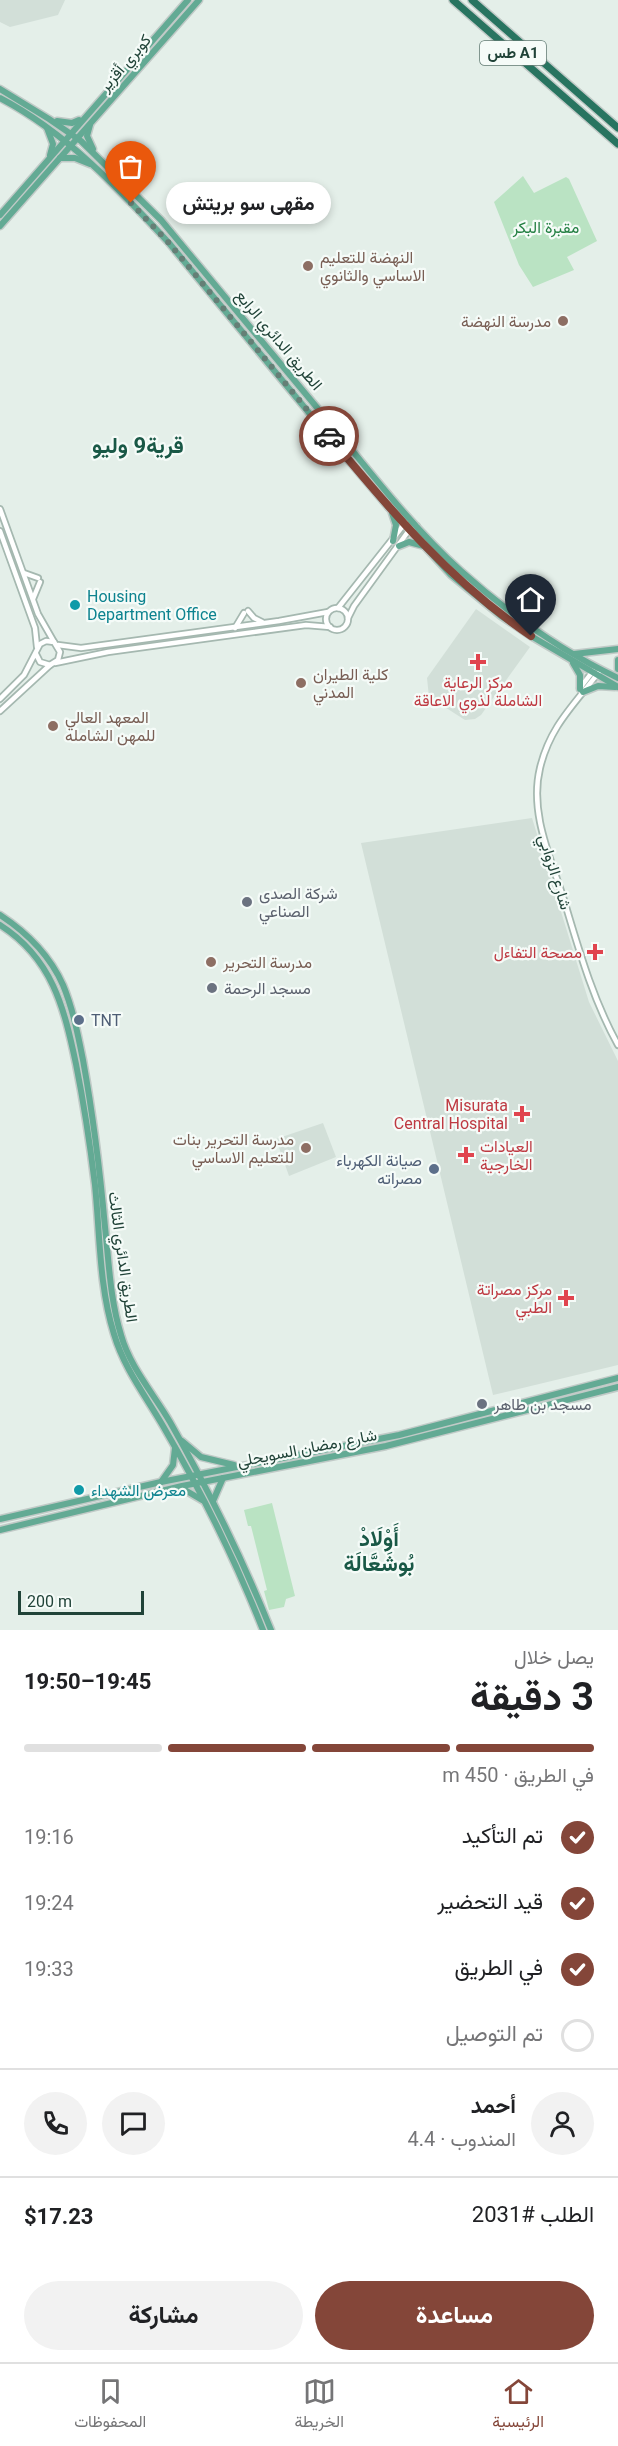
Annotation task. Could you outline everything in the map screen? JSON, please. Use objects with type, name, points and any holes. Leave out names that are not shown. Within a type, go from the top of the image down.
[{"type":"highway","name":"طس A1","points":[[453,0],[618,144]]},
{"type":"highway","points":[[472,0],[618,128]]},
{"type":"main road","points":[[0,215],[188,0]]},
{"type":"main road","name":"كوبري أقزير","points":[[0,226],[199,0]]},
{"type":"main road","name":"الطريق الدائري الرابع","points":[[0,89],[70,133],[100,159],[161,220],[410,518],[425,546],[452,575],[501,616],[573,662],[618,678]]},
{"type":"main road","name":"الطريق الدائري الرابع","points":[[0,98],[71,144],[169,243],[405,524],[414,528],[487,595],[618,687]]},
{"type":"main road","points":[[49,119],[72,123],[89,112]]},
{"type":"main road","points":[[95,117],[87,130],[87,136],[100,159]]},
{"type":"main road","points":[[40,122],[47,128],[53,141],[45,164]]},
{"type":"main road","points":[[59,158],[75,158],[97,168]]},
{"type":"main road","points":[[389,507],[396,525],[393,541]]},
{"type":"main road","points":[[399,546],[409,542],[425,546]]},
{"type":"main road","points":[[574,654],[618,649]]},
{"type":"main road","points":[[618,660],[618,669]]},
{"type":"main road","points":[[573,662],[580,675],[582,690],[598,686],[618,687]]},
{"type":"main road","name":"الطريق الدائري الثالث","points":[[0,915],[22,932],[46,957],[63,985],[78,1034],[90,1100],[116,1319],[132,1362],[202,1482],[263,1630]]},
{"type":"main road","name":"الطريق الدائري الثالث","points":[[0,925],[19,939],[38,958],[61,1000],[84,1111],[110,1322],[125,1365],[194,1484],[209,1503],[244,1566],[271,1630]]},
{"type":"main road","name":"شارع رمضان السويحلي","points":[[0,1519],[198,1474],[399,1435],[572,1388],[618,1378]]},
{"type":"main road","name":"شارع رمضان السويحلي","points":[[0,1530],[202,1482],[386,1446],[618,1387]]},
{"type":"main road","points":[[178,1438],[201,1457],[237,1466]]},
{"type":"main road","points":[[161,1482],[173,1465],[175,1448]]},
{"type":"main road","points":[[172,1489],[191,1493],[209,1503],[223,1478]]},
{"type":"street","points":[[0,508],[33,600],[60,652],[53,664],[0,711]]},
{"type":"street","points":[[37,647],[46,640],[81,648],[235,628],[328,612],[338,608],[410,518]]},
{"type":"street","points":[[36,654],[40,662],[53,664],[108,652],[306,625],[342,629],[361,596],[414,528]]},
{"type":"street","points":[[0,531],[35,628],[37,647],[36,654],[24,675],[0,699]]},
{"type":"street","points":[[24,573],[39,580],[33,600]]},
{"type":"street","points":[[338,608],[345,611],[348,618]]},
{"type":"street","points":[[235,628],[246,612],[265,623]]},
{"type":"street","points":[[328,612],[326,618],[330,627]]},
{"type":"street","name":"شارع الزوابي","points":[[597,671],[555,728],[545,750],[538,783],[539,812],[544,839],[592,991],[618,1045]]},
{"type":"shaded area","points":[[0,0],[65,0],[58,15],[10,27],[0,22]]},
{"type":"shaded area","name":"مركز الرعاية الشاملة لذوي الاعاقة","points":[[476,609],[530,647],[481,715],[475,719],[465,720],[429,697],[427,678]]},
{"type":"shaded area","name":"Misurata Central Hospital","points":[[532,818],[589,1002],[618,1061],[618,1365],[493,1395],[361,843]]},
{"type":"shaded area","name":"مدرسة التحرير بنات للتعليم الاساسي","points":[[323,1123],[336,1157],[289,1176],[276,1139]]},
{"type":"green space","name":"مقبرة البكر","points":[[523,176],[534,193],[566,177],[569,179],[597,241],[567,257],[574,270],[533,287],[519,265],[494,202]]},
{"type":"green space","points":[[272,1503],[295,1596],[286,1599],[284,1607],[269,1610],[264,1591],[267,1590],[251,1526],[248,1526],[244,1510]]},
{"type":"way so far","points":[[131,203],[169,243],[329,436]]},
{"type":"place","name":"مقهى سو بريتش","points":[[131,203]]},
{"type":"place","name":"النهضة للتعليم الاساسي والثانوي","points":[[308,266]]},
{"type":"place","name":"مدرسة النهضة","points":[[563,321]]},
{"type":"place","name":"Housing Department Office","points":[[75,605]]},
{"type":"place","name":"مركز الرعاية الشاملة لذوي الاعاقة","points":[[478,662]]},
{"type":"place","name":"كلية الطيران المدني","points":[[301,683]]},
{"type":"place","name":"المعهد العالي للمهن الشامله","points":[[53,726]]},
{"type":"place","name":"شركة الصدى الصناعي","points":[[247,902]]},
{"type":"place","name":"مصحة التفاءل","points":[[595,952]]},
{"type":"place","name":"مدرسة التحرير","points":[[211,962]]},
{"type":"place","name":"مسجد الرحمة","points":[[212,988]]},
{"type":"place","name":"TNT","points":[[79,1020]]},
{"type":"place","name":"Misurata Central Hospital","points":[[522,1114]]},
{"type":"place","name":"مدرسة التحرير بنات للتعليم الاساسي","points":[[306,1148]]},
{"type":"place","name":"العيادات الخارجية","points":[[466,1155]]},
{"type":"place","name":"صيانة الكهرباء مصراته","points":[[434,1169]]},
{"type":"place","name":"مركز مصراتة الطبي","points":[[566,1298]]},
{"type":"place","name":"مسجد بن طاهر","points":[[482,1404]]},
{"type":"place","name":"معرض الشهداء","points":[[79,1490]]},
{"type":"district","name":"قرية9 وليو","points":[[138,445]]},
{"type":"district","name":"أَوْلَادْ بُوشَعَّالَة","points":[[379,1550]]},
{"type":"route","points":[[329,436],[389,507],[452,575],[501,616],[531,636]]}]
